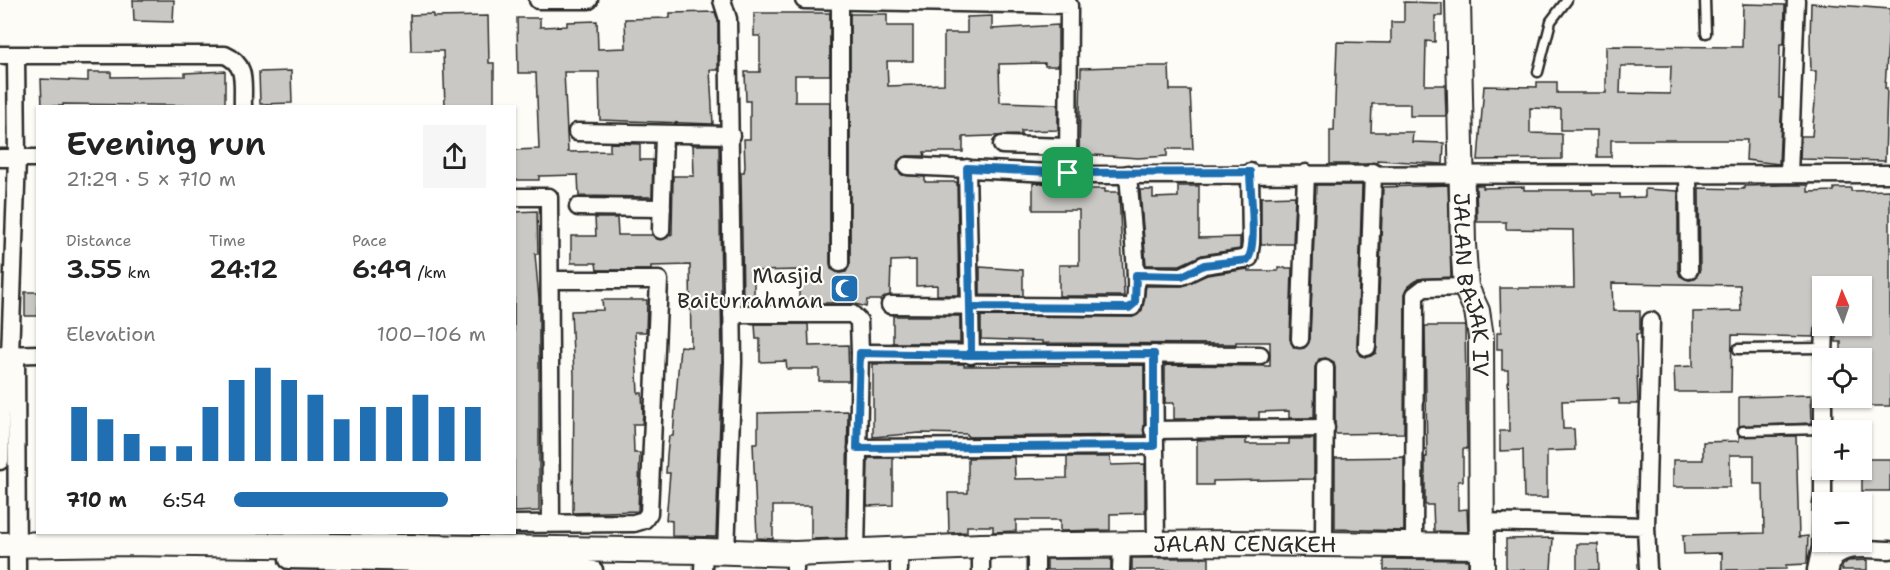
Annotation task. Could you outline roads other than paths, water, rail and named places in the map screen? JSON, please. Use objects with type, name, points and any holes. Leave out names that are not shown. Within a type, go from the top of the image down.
[{"type":"street","points":[[538,0],[589,0]]},
{"type":"street","points":[[711,558],[732,417],[731,135],[728,19],[722,0]]},
{"type":"street","points":[[804,0],[1067,4],[1071,11],[1068,173]]},
{"type":"street","name":"JALAN BAJAK IV","points":[[1458,0],[1466,287],[1477,311],[1481,336],[1482,570]]},
{"type":"street","points":[[1789,174],[1796,0]]},
{"type":"street","points":[[840,2],[840,262]]},
{"type":"street","points":[[16,570],[9,544],[8,55],[225,56],[236,60],[240,66],[243,105]]},
{"type":"street","points":[[577,132],[731,135]]},
{"type":"street","points":[[661,230],[664,135]]},
{"type":"street","points":[[1002,145],[1068,147]]},
{"type":"street","points":[[8,158],[36,158]]},
{"type":"street","points":[[907,166],[1128,174],[1461,172],[1890,174]]},
{"type":"street","points":[[967,168],[971,355]]},
{"type":"street","points":[[1136,275],[1182,276],[1204,265],[1249,258],[1251,243],[1250,172]]},
{"type":"street","points":[[1367,347],[1373,172]]},
{"type":"street","points":[[1300,339],[1306,173]]},
{"type":"street","points":[[890,305],[1129,308],[1135,303],[1136,275],[1128,174]]},
{"type":"street","points":[[1688,174],[1689,270]]},
{"type":"street","points":[[516,197],[549,198],[551,523]]},
{"type":"street","points":[[578,207],[662,208]]},
{"type":"street","points":[[516,524],[634,523],[644,520],[649,513],[659,280],[550,280]]},
{"type":"street","points":[[1414,546],[1415,295],[1424,288],[1466,287]]},
{"type":"street","points":[[732,314],[852,314],[859,321],[856,553]]},
{"type":"street","points":[[1648,570],[1646,526],[1651,321]]},
{"type":"street","points":[[860,353],[1260,355]]},
{"type":"street","points":[[7,355],[36,354]]},
{"type":"street","points":[[1154,354],[1156,544]]},
{"type":"street","points":[[0,461],[7,355]]},
{"type":"street","points":[[1324,542],[1325,368]]},
{"type":"street","points":[[857,448],[1154,438],[1326,428]]},
{"type":"street","points":[[1482,534],[1646,526]]},
{"type":"street","name":"JALAN CENGKEH","points":[[9,544],[124,538],[288,559],[434,540],[795,562],[856,553],[899,560],[981,546],[1324,542],[1414,546],[1482,534]]},
{"type":"street","points":[[1036,545],[1036,570]]},
{"type":"street","points":[[1121,570],[1122,545]]},
{"type":"street","points":[[981,546],[981,570]]},
{"type":"street","points":[[1830,570],[1832,558],[1839,552],[1890,550]]},
{"type":"street","points":[[1816,570],[1820,552]]},
{"type":"street","points":[[343,553],[580,567],[594,570]]},
{"type":"lane","points":[[1538,72],[1551,21],[1567,0]]},
{"type":"lane","points":[[1705,0],[1706,33]]},
{"type":"lane","points":[[1738,349],[1812,352]]},
{"type":"lane","points":[[1743,431],[1812,430]]},
{"type":"place","name":"Masjid Baiturrahman","points":[[844,288]]}]
